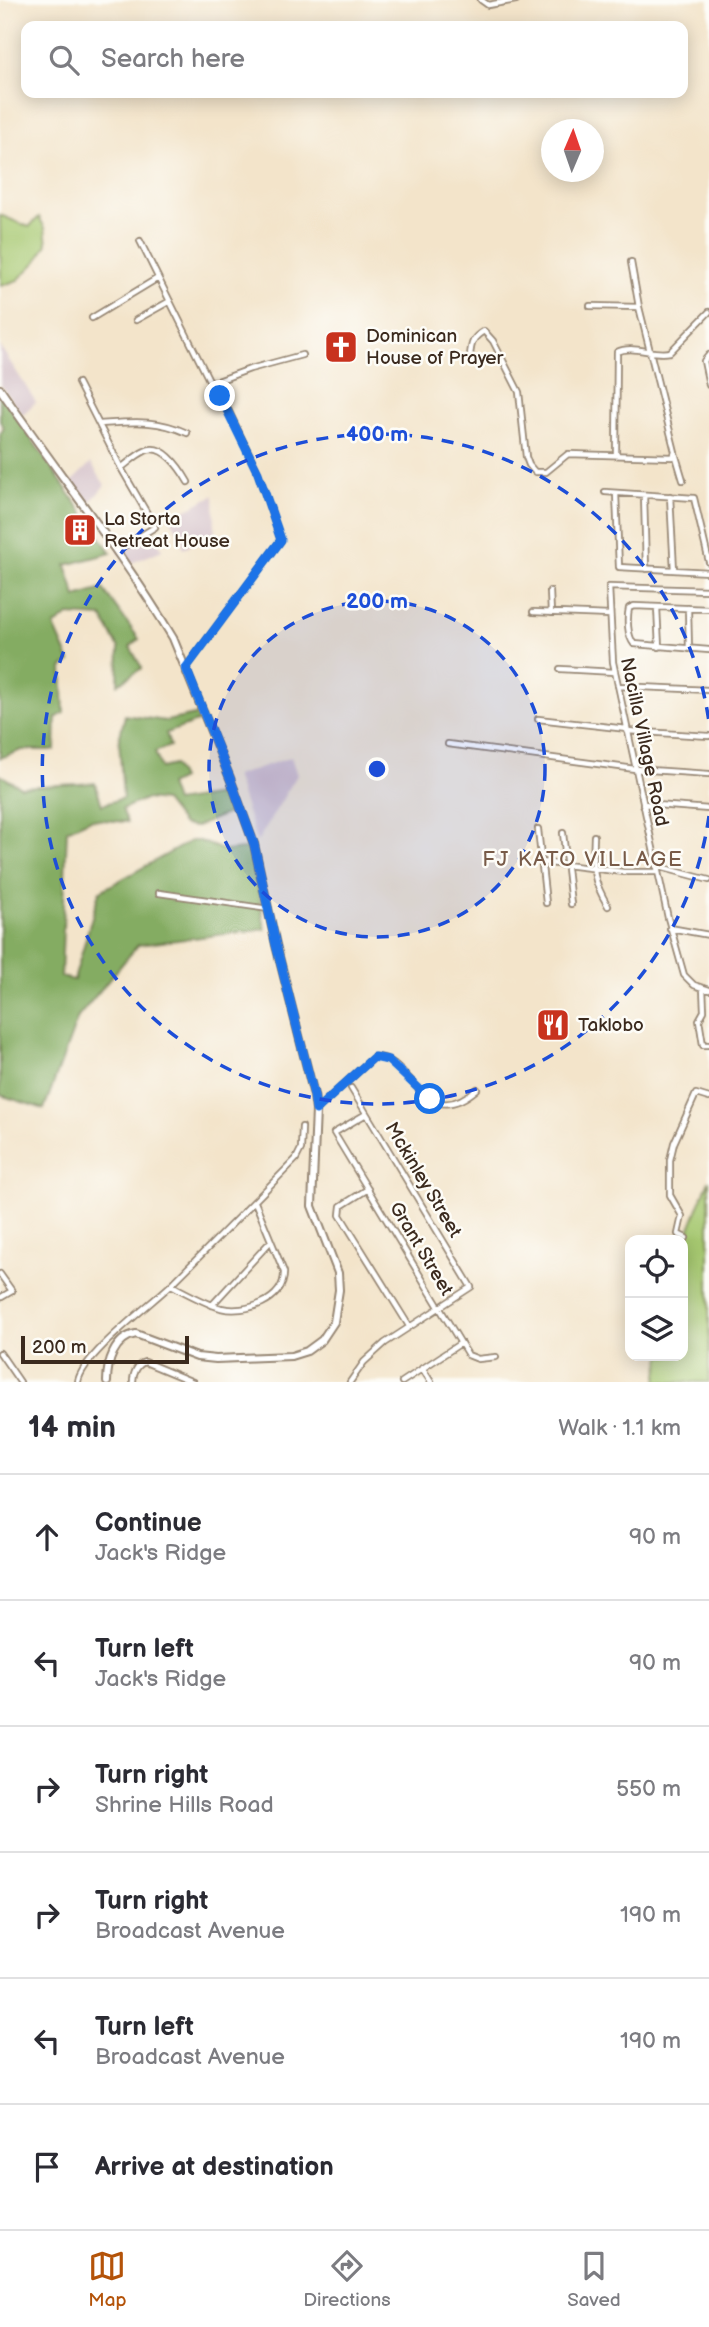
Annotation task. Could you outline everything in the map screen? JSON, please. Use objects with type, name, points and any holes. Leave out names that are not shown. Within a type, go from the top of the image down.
[{"type":"street","points":[[481,1],[491,4],[516,0]]},
{"type":"street","points":[[141,241],[209,380],[215,382],[250,369],[303,355]]},
{"type":"street","points":[[631,261],[639,307],[683,480]]},
{"type":"street","points":[[92,318],[158,278]]},
{"type":"street","points":[[136,320],[170,301]]},
{"type":"street","points":[[590,306],[639,307]]},
{"type":"street","points":[[616,455],[616,355],[626,349],[662,354],[673,350],[709,312]]},
{"type":"street","points":[[470,356],[471,342],[484,331],[493,341],[519,392],[526,457],[528,465],[535,472],[546,472],[568,454],[670,458],[675,452]]},
{"type":"street","points":[[709,355],[704,361],[709,385]]},
{"type":"street","points":[[186,668],[281,540],[258,473],[215,382]]},
{"type":"street","points":[[78,383],[121,468],[155,527],[116,551]]},
{"type":"street","points":[[0,389],[116,551],[173,638],[243,813],[260,866],[276,945],[314,1095],[316,1110],[312,1206],[339,1280],[337,1313],[329,1331],[315,1346],[300,1354],[216,1359],[197,1357],[142,1335],[130,1335],[121,1340],[113,1354],[108,1367],[107,1382]]},
{"type":"street","points":[[100,424],[152,422],[173,426],[187,433]]},
{"type":"street","points":[[121,468],[150,450],[175,461],[188,482]]},
{"type":"street","points":[[605,492],[694,498],[709,562]]},
{"type":"street","points":[[616,493],[620,567],[709,572]]},
{"type":"street","points":[[644,495],[646,569]]},
{"type":"street","points":[[670,496],[674,570]]},
{"type":"street","name":"Nacilla Village Road","points":[[706,989],[689,982],[684,975],[670,928],[615,672],[609,587],[709,590]]},
{"type":"street","points":[[550,592],[551,613]]},
{"type":"street","points":[[709,609],[631,607],[628,610],[632,642],[659,647],[709,650]]},
{"type":"street","points":[[657,607],[659,647]]},
{"type":"street","points":[[688,608],[689,649]]},
{"type":"street","points":[[533,612],[610,615]]},
{"type":"street","points":[[560,669],[615,672]]},
{"type":"street","points":[[618,687],[709,690]]},
{"type":"street","points":[[538,719],[627,730],[709,736]]},
{"type":"street","points":[[448,744],[635,769],[709,774]]},
{"type":"street","points":[[643,804],[709,809]]},
{"type":"street","points":[[538,829],[545,903]]},
{"type":"street","points":[[563,833],[571,904]]},
{"type":"street","points":[[594,836],[595,882],[608,906]]},
{"type":"street","points":[[541,862],[593,869],[657,869],[709,880]]},
{"type":"street","points":[[159,893],[269,909]]},
{"type":"street","points":[[670,928],[709,935]]},
{"type":"street","points":[[706,989],[704,1011],[699,1023],[703,1045],[709,1045]]},
{"type":"street","points":[[316,1110],[374,1057],[388,1060],[425,1095],[437,1102],[454,1102],[477,1089]]},
{"type":"street","name":"Mckinley Street","points":[[351,1088],[471,1287],[440,1307]]},
{"type":"street","points":[[680,1235],[682,1216],[670,1195],[671,1155],[696,1094],[709,1098]]},
{"type":"street","name":"Grant Street","points":[[366,1114],[334,1133],[461,1343]]},
{"type":"street","points":[[78,1382],[79,1373],[112,1337],[171,1285],[299,1155],[302,1127]]},
{"type":"street","points":[[368,1189],[341,1206],[340,1215],[409,1326]]},
{"type":"street","points":[[171,1285],[223,1308],[237,1309],[266,1301],[279,1292],[284,1284],[284,1272],[255,1202]]},
{"type":"street","points":[[212,1304],[271,1241]]},
{"type":"street","points":[[0,1274],[12,1291],[0,1298]]},
{"type":"street","points":[[351,1382],[370,1356],[409,1326],[440,1307]]},
{"type":"street","points":[[402,1382],[461,1343],[468,1355],[474,1359],[496,1357]]},
{"type":"street","points":[[0,1353],[20,1382]]},
{"type":"street","points":[[133,1382],[139,1365],[145,1362],[193,1382]]},
{"type":"street","points":[[422,1368],[432,1382]]},
{"type":"shaded area","points":[[0,346],[36,402],[22,415],[0,384]]},
{"type":"shaded area","points":[[91,463],[105,485],[87,506],[70,483]]},
{"type":"shaded area","points":[[214,495],[215,532],[183,549],[182,539],[170,518]]},
{"type":"shaded area","points":[[153,529],[162,550],[127,565],[118,551]]},
{"type":"shaded area","points":[[291,757],[297,775],[257,842],[235,776]]},
{"type":"green space","points":[[0,215],[29,227],[39,217],[45,228],[47,244],[37,261],[18,280],[1,286]]},
{"type":"green space","points":[[0,394],[111,553],[66,565],[76,597],[103,589],[139,639],[130,647],[142,668],[118,684],[119,648],[102,617],[69,615],[54,626],[70,662],[62,668],[64,713],[56,718],[55,750],[22,750],[0,758],[0,434],[4,428],[0,421]]},
{"type":"green space","points":[[200,714],[203,720],[166,733],[170,746],[155,752],[161,768],[174,765],[181,779],[169,785],[175,802],[226,794],[231,812],[195,827],[183,825],[164,801],[145,799],[122,809],[127,822],[91,819],[67,830],[61,977],[74,980],[99,892],[191,841],[200,841],[225,851],[251,848],[265,929],[138,945],[78,1017],[44,1109],[0,1095],[0,775],[21,787],[95,783],[102,805],[123,798],[119,740],[125,715],[166,721]]},
{"type":"green space","points":[[709,1180],[709,1382],[657,1382],[660,1361],[688,1361],[687,1235]]},
{"type":"place","name":"Dominican House of Prayer","points":[[341,347]]},
{"type":"place","name":"La Storta Retreat House","points":[[80,530]]},
{"type":"place","name":"Taklobo","points":[[553,1025]]},
{"type":"district","name":"FJ KATO VILLAGE","points":[[583,859]]},
{"type":"route","points":[[220,396],[258,473],[281,540],[186,668],[254,844],[316,1110],[369,1059],[379,1056],[388,1060],[430,1099]]}]
